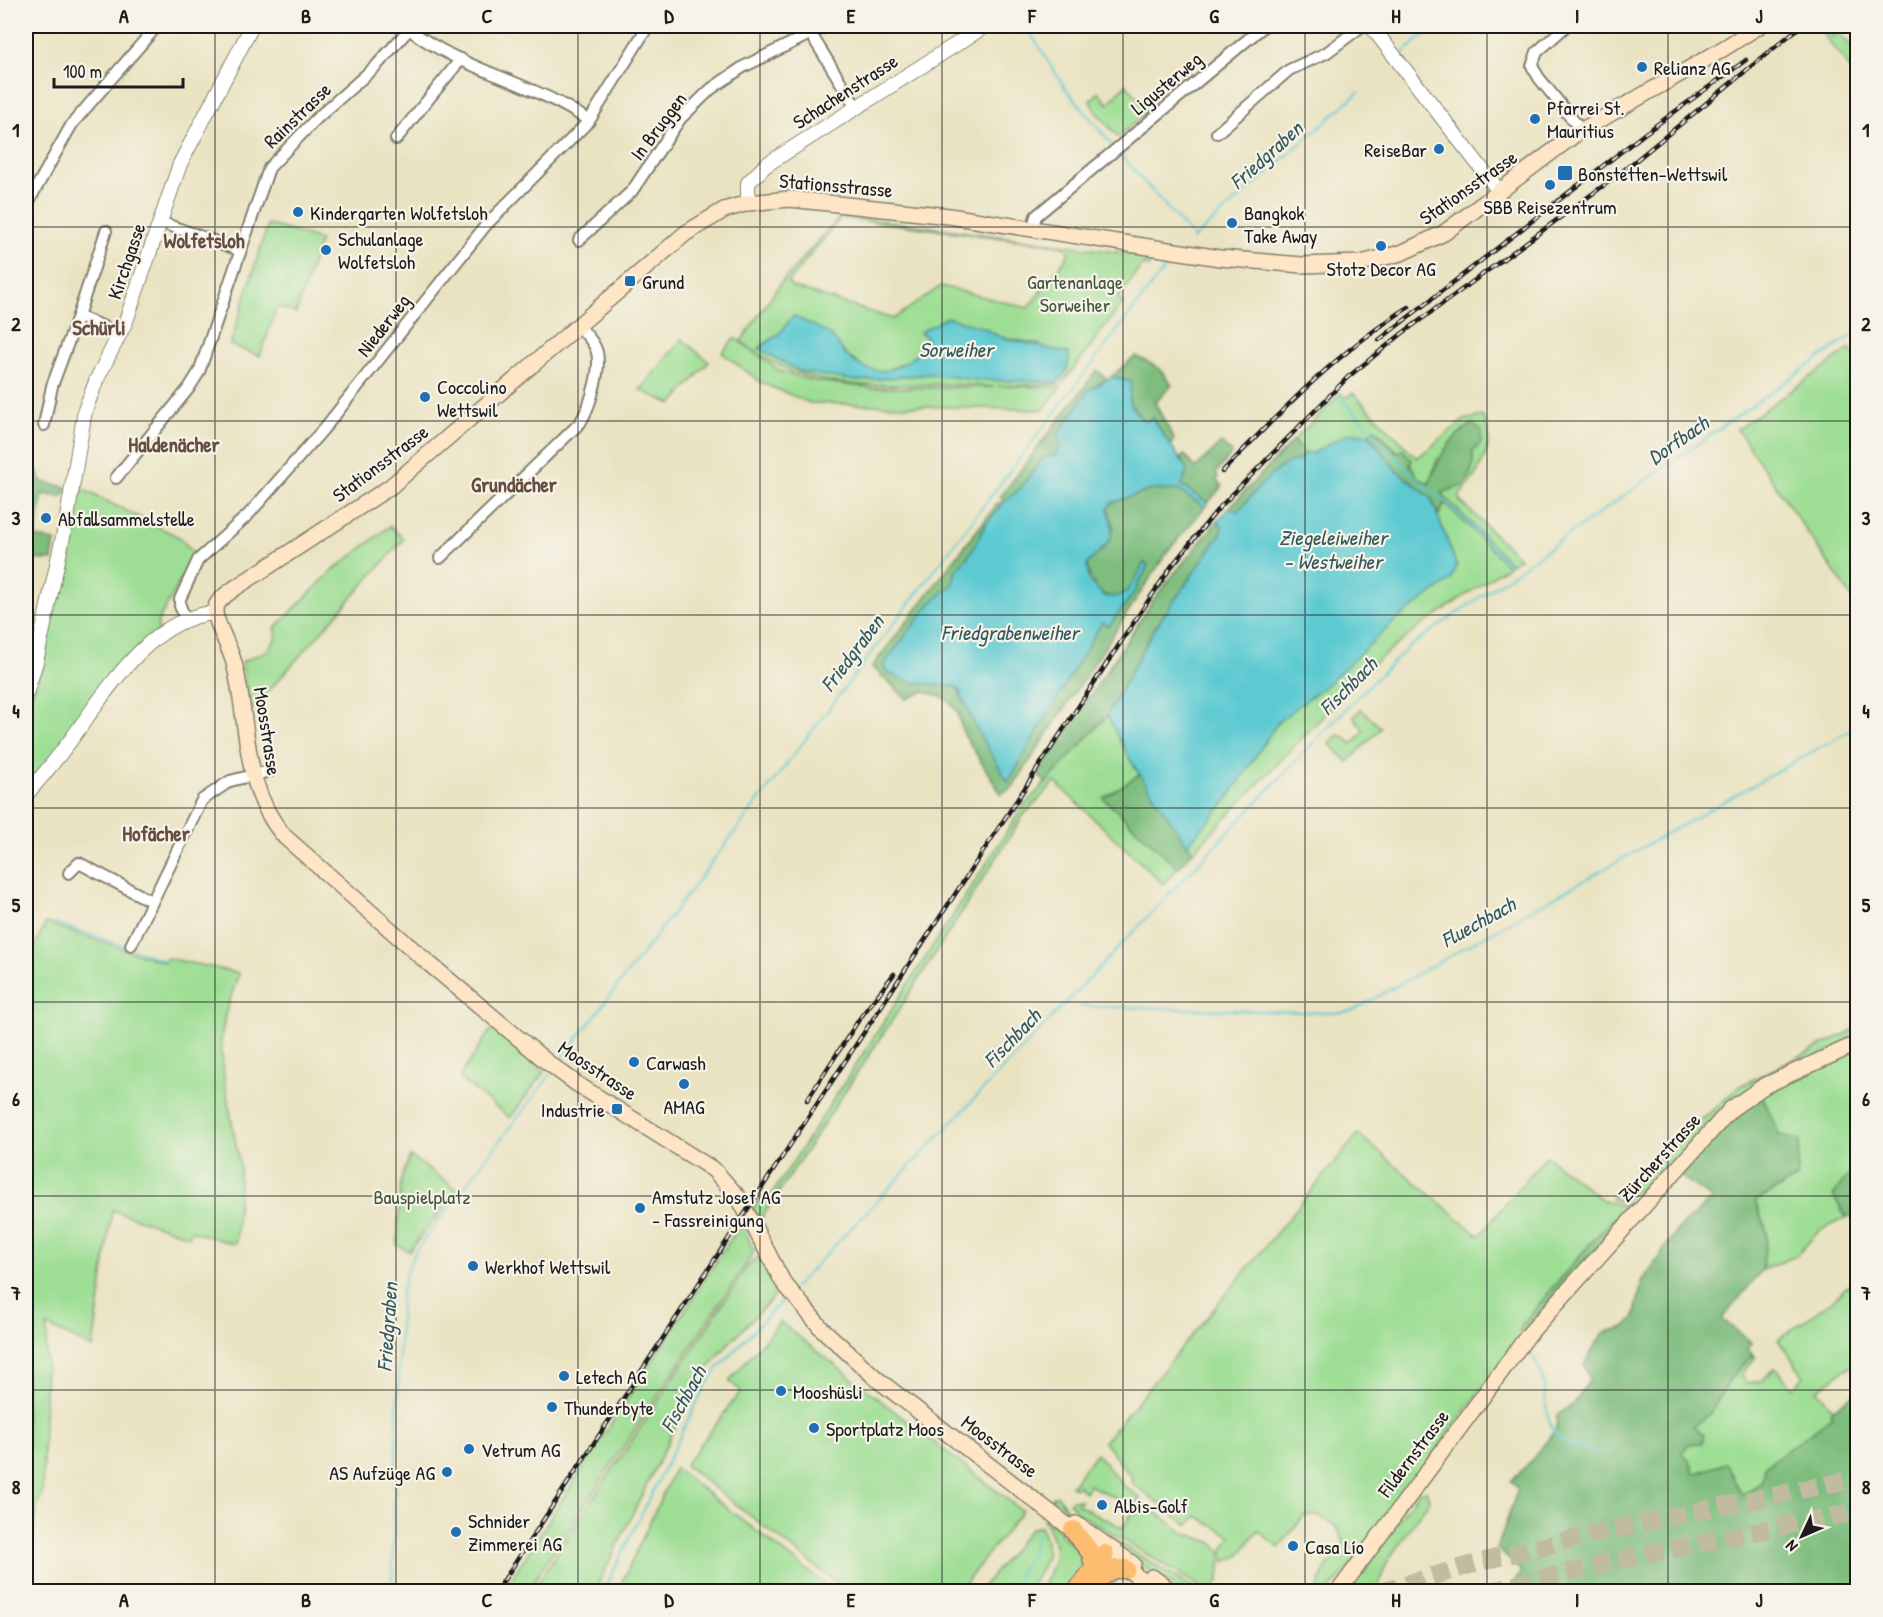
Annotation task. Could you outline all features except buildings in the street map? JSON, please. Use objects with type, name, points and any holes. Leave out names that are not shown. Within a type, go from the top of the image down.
[{"type":"highway","points":[[1073,1530],[1101,1566],[1126,1569]]},
{"type":"highway","points":[[1076,1592],[1101,1566]]},
{"type":"main road","name":"Stationsstrasse","points":[[214,613],[218,602],[235,588],[390,487],[686,233],[724,210],[765,200],[813,201],[949,216],[1220,258],[1302,265],[1344,265],[1382,258],[1425,243],[1444,233],[1581,130],[1759,26]]},
{"type":"main road","name":"Moosstrasse","points":[[214,613],[234,664],[252,777],[262,804],[285,837],[426,961],[559,1071],[704,1163],[725,1180],[738,1198],[790,1291],[822,1329],[869,1372],[1045,1506],[1073,1530]]},
{"type":"main road","name":"Zürcherstrasse","points":[[1523,1341],[1731,1109],[1764,1086],[1857,1043]]},
{"type":"main road","name":"Fildernstrasse","points":[[1338,1592],[1523,1341]]},
{"type":"main road","name":"Moosstrasse","points":[[1045,1506],[1101,1566],[1173,1592]]},
{"type":"main road","name":"Moosstrasse","points":[[1101,1566],[1126,1569],[1159,1592]]},
{"type":"street","points":[[26,206],[72,124],[157,26]]},
{"type":"street","name":"Kirchgasse","points":[[26,694],[36,662],[67,518],[83,418],[97,379],[120,334],[180,164],[194,133],[252,26]]},
{"type":"street","name":"Niederweg","points":[[186,620],[180,606],[180,599],[198,560],[248,515],[327,425],[486,225],[589,121],[648,26]]},
{"type":"street","name":"In Bruggen","points":[[579,240],[632,191],[680,119],[711,89],[743,67],[808,30],[826,26]]},
{"type":"street","name":"Schachenstrasse","points":[[748,203],[748,183],[760,170],[985,26]]},
{"type":"street","name":"Ligusterweg","points":[[1032,230],[1036,216],[1264,26]]},
{"type":"street","points":[[1217,133],[1290,70],[1326,53],[1362,26]]},
{"type":"street","points":[[1371,26],[1499,191]]},
{"type":"street","points":[[1566,26],[1537,52],[1532,66],[1581,130]]},
{"type":"street","points":[[410,27],[461,59],[556,101],[589,121]]},
{"type":"street","name":"Rainstrasse","points":[[116,478],[189,388],[199,372],[263,182],[274,161],[316,119],[376,66],[410,27]]},
{"type":"street","points":[[808,30],[856,107]]},
{"type":"street","points":[[396,139],[461,59]]},
{"type":"street","points":[[160,222],[239,250]]},
{"type":"street","points":[[44,425],[52,386],[106,231]]},
{"type":"street","points":[[78,316],[120,334]]},
{"type":"street","points":[[440,558],[580,423],[592,396],[597,362],[595,345],[579,326]]},
{"type":"street","points":[[26,795],[67,746],[120,672],[154,640],[186,620],[214,613]]},
{"type":"street","points":[[131,945],[202,800],[213,790],[230,781],[270,771]]},
{"type":"street","points":[[69,873],[79,863],[151,901]]},
{"type":"green space","points":[[1825,28],[1833,37],[1839,33],[1857,53],[1857,67],[1852,71],[1820,30]]},
{"type":"green space","points":[[1126,84],[1149,110],[1118,137],[1096,112],[1090,101],[1099,92],[1108,104]]},
{"type":"green space","name":"Gartenanlage Sorweiher","points":[[841,215],[1154,257],[1149,267],[1143,264],[1118,298],[1123,303],[1062,384],[998,386],[1061,387],[1043,410],[810,403],[762,383],[722,353],[735,338],[780,371],[814,381],[873,388],[994,387],[863,385],[833,382],[802,375],[772,362],[741,341],[780,284]],"holes":[[[841,218],[1060,245],[1065,247],[1069,254],[1028,308],[941,286],[893,319],[792,287],[788,282]],[[984,328],[1000,337],[1039,344],[1057,382],[929,374],[857,381],[759,348],[780,333],[830,335],[848,357],[873,373],[885,371],[914,359],[927,344],[926,337],[921,333]]]},
{"type":"green space","points":[[268,224],[320,240],[296,313],[277,307],[260,356],[230,345]]},
{"type":"green space","points":[[682,339],[709,362],[672,404],[640,390]]},
{"type":"green space","points":[[1850,349],[1858,361],[1857,605],[1737,429]]},
{"type":"green space","points":[[1136,356],[1159,368],[1172,385],[1155,403],[1174,439],[1171,445],[1152,418],[1145,422],[1140,417],[1111,377]]},
{"type":"green space","points":[[1097,370],[1107,379],[1089,390],[1057,436],[1061,445],[1054,456],[1044,457],[1020,489],[1005,501],[1000,497]]},
{"type":"green space","name":"Ziegeleiweiher - Westweiher","points":[[1341,393],[1345,398],[1353,393],[1417,458],[1464,420],[1482,416],[1489,436],[1488,447],[1479,469],[1460,495],[1459,500],[1519,558],[1511,564],[1441,493],[1465,484],[1474,447],[1437,459],[1429,484],[1418,478],[1410,464],[1375,429],[1369,433],[1443,507],[1445,503],[1508,566],[1425,623],[1374,663],[1193,852],[1190,849],[1175,865],[1178,868],[1163,884],[1055,782],[1023,816],[757,1225],[750,1212],[760,1198],[767,1202],[1023,807],[1060,767],[1295,443],[1293,441]]},
{"type":"green space","points":[[1472,424],[1482,431],[1481,443],[1472,452],[1473,464],[1465,485],[1442,493],[1446,499],[1439,515],[1431,498],[1396,470],[1368,434],[1375,429],[1396,452],[1403,450],[1412,460],[1410,464],[1418,478],[1429,484],[1450,443]]},
{"type":"green space","points":[[1293,441],[1304,453],[1300,460],[1282,466],[1238,511],[1228,509]]},
{"type":"green space","points":[[1221,443],[1232,453],[1216,473],[1218,477],[1216,480],[1222,486],[1208,503],[1182,486],[1187,469],[1180,458],[1185,455],[1195,468]]},
{"type":"green space","points":[[26,461],[33,461],[42,482],[67,487],[66,494],[59,497],[43,494],[35,537],[55,541],[52,560],[26,559]]},
{"type":"green space","points":[[78,487],[179,537],[195,554],[158,621],[158,632],[26,789],[26,712],[42,666]]},
{"type":"green space","points":[[1151,490],[1179,490],[1205,507],[1168,551],[1012,788],[1001,794],[963,733],[957,711],[945,698],[924,691],[907,699],[872,667],[997,504],[1001,502],[1003,504],[985,525],[972,551],[956,571],[953,584],[930,604],[885,670],[910,682],[956,686],[977,730],[1008,781],[1102,621],[1109,625],[1135,591],[1148,565],[1144,563],[1132,589],[1123,594],[1108,596],[1096,588],[1087,564],[1114,528],[1108,509],[1111,503]]},
{"type":"green space","points":[[1218,520],[1222,527],[1221,534],[1153,631],[1107,716],[1046,783],[1038,775],[1156,596]]},
{"type":"green space","points":[[390,526],[404,539],[249,713],[242,662],[268,650],[277,637],[275,628],[330,573]]},
{"type":"green space","points":[[1361,709],[1381,728],[1348,762],[1329,743],[1338,735],[1352,744],[1364,731],[1354,717]]},
{"type":"green space","points":[[1140,774],[1193,852],[1178,868],[1103,798]]},
{"type":"green space","points":[[46,923],[164,962],[167,958],[239,973],[225,1015],[221,1041],[224,1078],[240,1167],[236,1242],[233,1244],[191,1231],[189,1236],[112,1210],[93,1348],[47,1326],[42,1494],[30,1551],[26,1558],[26,979],[34,947]]},
{"type":"green space","points":[[1857,1028],[1857,1039],[1769,1078],[1663,1175],[1628,1197],[1619,1201],[1611,1199],[1627,1182],[1652,1164],[1740,1086]]},
{"type":"green space","points":[[495,1029],[544,1072],[510,1118],[459,1078],[489,1032]]},
{"type":"green space","points":[[1857,1047],[1857,1169],[1844,1180],[1840,1211],[1847,1217],[1819,1231],[1796,1256],[1762,1270],[1767,1232],[1755,1201],[1797,1178],[1800,1141],[1779,1135],[1761,1093]]},
{"type":"green space","points":[[1761,1093],[1779,1135],[1800,1141],[1797,1178],[1755,1201],[1767,1232],[1762,1270],[1722,1319],[1752,1343],[1748,1350],[1753,1355],[1732,1376],[1709,1415],[1693,1426],[1704,1434],[1702,1443],[1689,1444],[1682,1452],[1691,1464],[1694,1474],[1726,1463],[1742,1495],[1762,1482],[1764,1467],[1832,1417],[1830,1412],[1857,1391],[1857,1591],[1509,1591],[1521,1571],[1497,1548],[1518,1489],[1511,1481],[1556,1430],[1557,1415],[1574,1404],[1590,1379],[1584,1364],[1603,1333],[1625,1327],[1634,1318],[1642,1282],[1677,1230],[1712,1199],[1679,1175],[1728,1122]]},
{"type":"green space","points":[[1358,1134],[1479,1236],[1546,1156],[1604,1201],[1620,1205],[1630,1201],[1522,1325],[1522,1334],[1355,1561],[1328,1591],[1317,1591],[1324,1571],[1344,1543],[1339,1531],[1324,1518],[1304,1516],[1279,1548],[1258,1530],[1239,1556],[1224,1562],[1223,1550],[1231,1536],[1197,1516],[1189,1525],[1185,1523],[1133,1484],[1131,1481],[1133,1479],[1104,1442]]},
{"type":"green space","name":"Bauspielplatz","points":[[410,1156],[458,1190],[409,1251],[397,1245],[401,1179]]},
{"type":"green space","points":[[1857,1169],[1857,1215],[1847,1217],[1833,1196],[1844,1180]]},
{"type":"green space","points":[[1654,1184],[1522,1334],[1519,1331],[1522,1325],[1584,1250],[1617,1215]]},
{"type":"green space","points":[[740,1225],[743,1226],[754,1252],[527,1591],[503,1591]]},
{"type":"green space","points":[[756,1258],[760,1258],[779,1292],[728,1344],[697,1382],[595,1591],[532,1591],[747,1267]]},
{"type":"green space","points":[[1857,1277],[1857,1361],[1817,1390],[1833,1409],[1832,1417],[1764,1467],[1762,1482],[1742,1495],[1694,1474],[1691,1464],[1682,1452],[1689,1444],[1693,1427],[1709,1415],[1732,1376],[1753,1355],[1755,1358],[1740,1376],[1747,1383],[1761,1381],[1775,1368],[1793,1388],[1804,1376],[1778,1340],[1833,1300]]},
{"type":"green space","name":"Sportplatz Moos","points":[[780,1322],[1022,1511],[959,1591],[847,1591],[685,1465],[741,1391],[729,1381]]},
{"type":"green space","points":[[1096,1453],[1124,1486],[1140,1498],[1134,1507],[1089,1485],[1085,1492],[1078,1486],[1076,1488],[1071,1486]]},
{"type":"green space","points":[[675,1468],[834,1591],[618,1591]]},
{"type":"green space","points":[[1419,1491],[1427,1491],[1429,1501],[1388,1560],[1376,1591],[1348,1592]]},
{"type":"green space","points":[[1054,1496],[1058,1496],[1069,1513],[1198,1591],[1181,1591],[1054,1506],[1051,1500]]},
{"type":"green space","points":[[1081,1500],[1078,1505],[1123,1528],[1132,1513],[1150,1508],[1183,1532],[1213,1543],[1221,1552],[1219,1581],[1212,1591],[1208,1591],[1078,1513],[1069,1502]]},
{"type":"green space","points":[[1046,1518],[1072,1544],[1078,1543],[1086,1563],[1082,1575],[1068,1591],[1040,1592],[1053,1564],[1054,1556],[1053,1540],[1043,1519]]},
{"type":"green space","points":[[1040,1526],[1046,1544],[1045,1560],[1027,1591],[979,1591],[1030,1529]]},
{"type":"water","name":"Sorweiher","points":[[793,316],[830,335],[848,357],[858,365],[869,369],[889,369],[909,360],[927,344],[926,337],[920,332],[947,317],[984,328],[1000,337],[1069,353],[1069,362],[1065,373],[1057,382],[977,380],[929,374],[857,381],[801,372],[759,349],[780,333]]},
{"type":"water","name":"Friedgrabenweiher","points":[[1111,377],[1132,382],[1130,400],[1133,409],[1145,422],[1152,418],[1187,469],[1182,486],[1208,503],[1205,507],[1178,490],[1151,490],[1111,503],[1108,509],[1111,534],[1106,546],[1087,564],[1089,581],[1105,596],[1113,597],[1126,592],[1144,563],[1148,565],[1135,591],[1109,626],[1102,622],[1008,782],[977,730],[956,686],[910,682],[885,670],[884,664],[930,604],[953,584],[956,571],[972,551],[985,525],[1008,498],[1020,489],[1044,457],[1055,456],[1061,445],[1057,436],[1089,390]]},
{"type":"water","name":"Ziegeleiweiher - Westweiher","points":[[1349,433],[1368,434],[1396,470],[1431,498],[1457,566],[1451,580],[1396,620],[1330,682],[1278,722],[1227,800],[1187,845],[1132,763],[1107,716],[1153,631],[1221,534],[1222,527],[1218,520],[1228,509],[1238,511],[1282,466],[1300,460],[1304,453],[1313,453]]},
{"type":"waterway","points":[[1026,26],[1063,85],[1112,145]]},
{"type":"waterway","name":"Friedgraben","points":[[1402,54],[1434,26]]},
{"type":"waterway","name":"Friedgraben","points":[[1192,240],[1359,92]]},
{"type":"waterway","points":[[1118,152],[1194,238]]},
{"type":"waterway","name":"Friedgraben","points":[[558,1064],[1171,260]]},
{"type":"waterway","name":"Fischbach","points":[[794,1288],[1361,693],[1409,647],[1858,331]]},
{"type":"waterway","name":"Fischbach","points":[[1342,399],[1401,463],[1428,489],[1448,503],[1509,565]]},
{"type":"waterway","name":"Fluechbach","points":[[1079,1006],[1337,1013],[1352,1011],[1858,726]]},
{"type":"waterway","points":[[55,923],[128,947]]},
{"type":"waterway","points":[[134,949],[165,961]]},
{"type":"waterway","name":"Friedgraben","points":[[392,1592],[401,1294],[407,1269],[417,1249],[550,1075]]},
{"type":"waterway","name":"Fischbach","points":[[603,1592],[704,1388],[719,1367],[786,1296]]},
{"type":"waterway","points":[[1528,1350],[1542,1375],[1553,1431],[1567,1443],[1603,1455]]},
{"type":"waterway","points":[[1013,1592],[1018,1588],[1019,1573],[1030,1559],[1036,1535]]},
{"type":"tunnel","points":[[1380,1592],[1480,1562],[1614,1529],[1858,1478]]},
{"type":"tunnel","points":[[1488,1592],[1628,1558],[1858,1511]]},
{"type":"railway","points":[[496,1592],[1136,619],[1171,567],[1218,509],[1348,377],[1404,332],[1618,175],[1801,26]]},
{"type":"railway","points":[[1379,340],[1644,134],[1746,60]]},
{"type":"railway","points":[[1222,472],[1333,363],[1409,307]]},
{"type":"railway","points":[[807,1100],[860,1018],[894,974]]},
{"type":"place","name":"Relianz AG","points":[[1642,67]]},
{"type":"place","name":"Pfarrei St. Mauritius","points":[[1535,119]]},
{"type":"place","name":"ReiseBar","points":[[1439,149]]},
{"type":"place","name":"Bonstetten-Wettswil","points":[[1565,173]]},
{"type":"place","name":"SBB Reisezentrum","points":[[1550,185]]},
{"type":"place","name":"Kindergarten Wolfetsloh","points":[[298,212]]},
{"type":"place","name":"Bangkok Take Away","points":[[1232,223]]},
{"type":"place","name":"Stotz Decor AG","points":[[1381,246]]},
{"type":"place","name":"Schulanlage Wolfetsloh","points":[[326,250]]},
{"type":"place","name":"Grund","points":[[630,281]]},
{"type":"place","name":"Coccolino Wettswil","points":[[425,397]]},
{"type":"place","name":"Abfallsammelstelle","points":[[46,518]]},
{"type":"place","name":"Carwash","points":[[634,1062]]},
{"type":"place","name":"AMAG","points":[[684,1084]]},
{"type":"place","name":"Industrie","points":[[617,1109]]},
{"type":"place","name":"Amstutz Josef AG - Fassreinigung","points":[[640,1208]]},
{"type":"place","name":"Werkhof Wettswil","points":[[473,1266]]},
{"type":"place","name":"Letech AG","points":[[564,1376]]},
{"type":"place","name":"Mooshüsli","points":[[781,1391]]},
{"type":"place","name":"Thunderbyte","points":[[552,1407]]},
{"type":"place","name":"Sportplatz Moos","points":[[814,1428]]},
{"type":"place","name":"Vetrum AG","points":[[469,1449]]},
{"type":"place","name":"AS Aufzüge AG","points":[[447,1472]]},
{"type":"place","name":"Albis-Golf","points":[[1102,1505]]},
{"type":"place","name":"Schnider Zimmerei AG","points":[[456,1532]]},
{"type":"place","name":"Casa Lío","points":[[1293,1546]]},
{"type":"district","name":"Wolfetsloh","points":[[204,240]]},
{"type":"district","name":"Schürli","points":[[99,327]]},
{"type":"district","name":"Haldenächer","points":[[174,444]]},
{"type":"district","name":"Grundächer","points":[[514,484]]},
{"type":"district","name":"Hofächer","points":[[156,833]]},
{"type":"water label","name":"Dorfbach","points":[[1678,440]]}]
